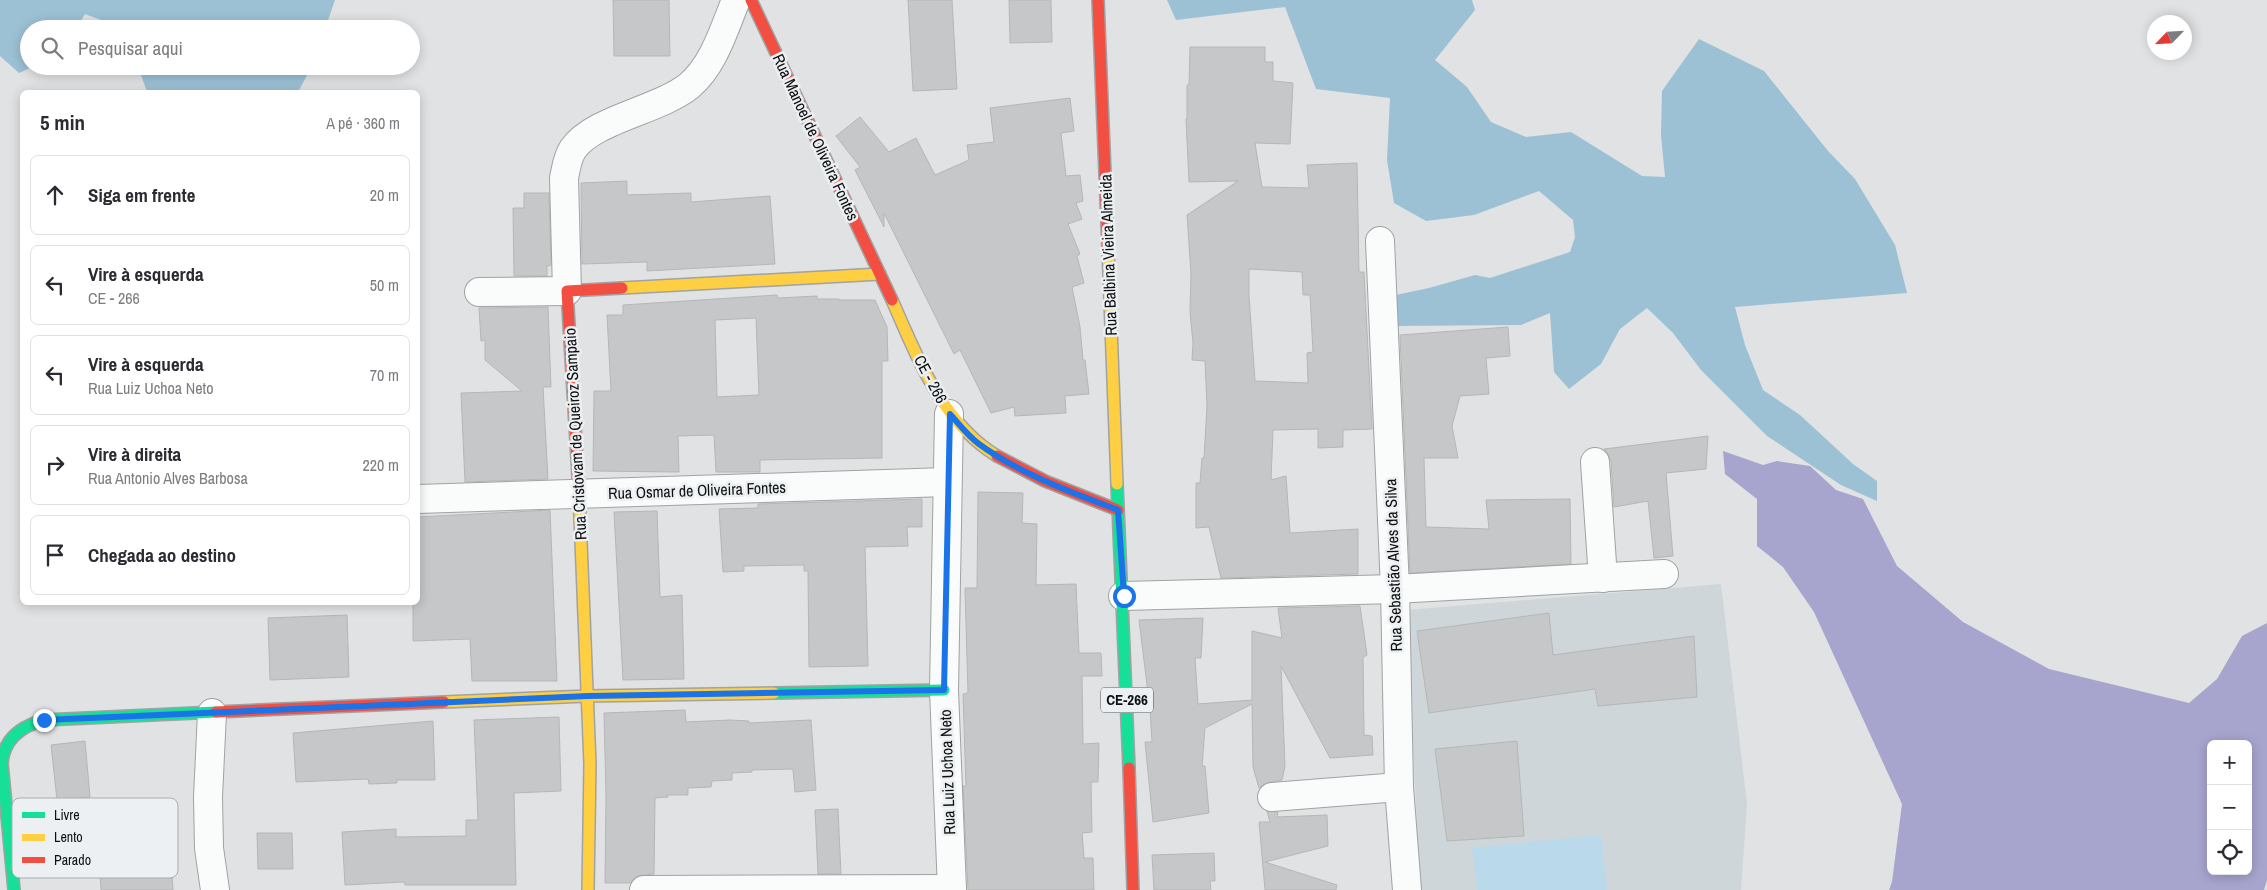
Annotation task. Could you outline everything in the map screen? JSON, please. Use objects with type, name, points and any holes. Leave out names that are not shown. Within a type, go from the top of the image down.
[{"type":"street","points":[[567,291],[564,178],[567,162],[573,149],[595,130],[662,102],[689,85],[704,70],[712,56],[736,0]]},
{"type":"street","name":"Rua Manoel de Oliveira Fontes","points":[[752,0],[880,274]]},
{"type":"street","name":"Rua Balbina Vieira Almeida","points":[[1098,0],[1118,510]]},
{"type":"street","name":"Rua Sebastião Alves da Silva","points":[[1380,241],[1395,589],[1399,787],[1407,890]]},
{"type":"street","points":[[479,292],[567,291],[880,274]]},
{"type":"street","name":"CE - 266","points":[[880,274],[918,355],[950,414],[977,442],[1005,462],[1066,490],[1118,510]]},
{"type":"street","name":"Rua Cristovam de Queiroz Sampaio","points":[[567,291],[588,696],[592,833],[588,890]]},
{"type":"street","name":"Rua Luiz Uchoa Neto","points":[[950,414],[944,690],[952,889]]},
{"type":"street","points":[[1595,462],[1604,578]]},
{"type":"street","name":"Rua Osmar de Oliveira Fontes","points":[[420,499],[948,482]]},
{"type":"street","name":"CE-266","points":[[1118,510],[1124,596],[1133,890]]},
{"type":"street","points":[[1124,596],[1395,589],[1664,574]]},
{"type":"street","points":[[12,873],[1,780],[2,752],[12,737],[29,723],[44,720],[588,696],[944,690]]},
{"type":"street","points":[[212,713],[208,796],[209,848],[215,890]]},
{"type":"street","points":[[1272,797],[1399,787]]},
{"type":"street","points":[[644,890],[952,889]]},
{"type":"shaded area","points":[[0,0],[335,0],[328,20],[101,20],[85,14],[81,20],[20,20],[20,73],[0,56]]},
{"type":"shaded area","points":[[1167,0],[1472,0],[1475,10],[1435,60],[1467,87],[1491,122],[1526,137],[1571,132],[1642,176],[1665,177],[1661,135],[1662,91],[1699,39],[1764,71],[1828,151],[1855,179],[1895,245],[1907,293],[1735,307],[1745,345],[1763,390],[1800,415],[1853,464],[1877,481],[1877,501],[1841,485],[1767,436],[1701,370],[1673,333],[1647,308],[1620,329],[1601,364],[1569,389],[1554,372],[1550,313],[1521,325],[1396,326],[1391,296],[1475,275],[1490,278],[1570,252],[1575,237],[1573,220],[1539,191],[1474,215],[1426,221],[1394,203],[1387,160],[1390,98],[1316,89],[1285,7],[1176,20]]},
{"type":"shaded area","points":[[141,75],[307,75],[299,90],[146,90]]},
{"type":"shaded area","points":[[1723,451],[1763,465],[1777,461],[1810,466],[1836,490],[1863,499],[1897,566],[1963,622],[2049,669],[2189,703],[2217,679],[2242,636],[2267,623],[2267,880],[2264,890],[1889,890],[1892,882],[1902,804],[1814,612],[1783,567],[1757,546],[1757,499],[1725,474]]},
{"type":"shaded area","points":[[1721,584],[1747,804],[1741,890],[1422,890],[1418,848],[1406,610]]},
{"type":"shaded area","points":[[1601,835],[1607,890],[1477,890],[1472,848]]},
{"type":"building","points":[[613,0],[669,0],[670,56],[614,56]]},
{"type":"building","points":[[908,0],[952,0],[957,89],[913,91]]},
{"type":"building","points":[[1009,0],[1051,0],[1052,42],[1010,43]]},
{"type":"building","points":[[1190,47],[1265,47],[1265,62],[1273,62],[1273,81],[1293,83],[1290,144],[1255,143],[1262,187],[1309,188],[1307,165],[1357,163],[1359,272],[1364,272],[1372,429],[1343,430],[1343,447],[1318,448],[1318,429],[1273,430],[1271,480],[1286,476],[1290,533],[1358,529],[1358,574],[1221,578],[1209,527],[1196,528],[1196,483],[1200,483],[1202,458],[1204,458],[1207,406],[1205,361],[1192,360],[1191,273],[1187,215],[1238,181],[1189,182],[1186,119],[1187,85],[1189,85]],"holes":[[[1249,269],[1302,272],[1303,295],[1310,295],[1313,352],[1307,353],[1308,383],[1255,381]]]},
{"type":"building","points":[[1070,98],[1074,131],[1061,133],[1066,176],[1080,175],[1083,201],[1076,203],[1082,219],[1068,224],[1080,254],[1077,256],[1084,283],[1072,287],[1080,327],[1089,394],[1065,396],[1066,413],[1015,416],[1014,407],[991,413],[960,350],[954,354],[884,213],[884,227],[855,170],[860,167],[836,136],[860,117],[889,152],[916,138],[935,175],[969,160],[967,145],[994,142],[990,108]]},
{"type":"building","points":[[627,181],[627,195],[691,193],[691,202],[770,196],[775,264],[647,271],[647,262],[582,264],[581,183]]},
{"type":"building","points":[[524,193],[549,193],[551,265],[547,266],[547,276],[514,276],[513,208],[524,208]]},
{"type":"building","points":[[777,295],[778,298],[817,296],[817,299],[875,300],[887,327],[888,361],[882,361],[882,458],[760,460],[760,472],[716,472],[714,435],[678,436],[679,472],[593,471],[594,391],[611,391],[607,315],[623,315],[623,305]],"holes":[[[756,318],[759,395],[717,397],[715,320]]]},
{"type":"building","points":[[548,307],[551,387],[543,387],[548,479],[465,482],[461,393],[522,391],[485,360],[485,340],[481,341],[479,308]]},
{"type":"building","points":[[1508,327],[1510,356],[1486,358],[1489,394],[1460,396],[1452,426],[1458,458],[1424,458],[1426,527],[1489,529],[1486,500],[1570,499],[1571,564],[1410,573],[1400,335]]},
{"type":"building","points":[[1708,436],[1706,469],[1666,473],[1673,556],[1654,558],[1648,501],[1614,507],[1611,461],[1604,449]]},
{"type":"building","points":[[978,492],[1023,493],[1022,523],[1037,524],[1036,585],[1076,584],[1079,653],[1101,653],[1102,676],[1082,676],[1083,744],[1099,743],[1098,782],[1091,782],[1092,832],[1082,833],[1084,858],[1093,858],[1094,890],[968,890],[963,786],[966,786],[963,694],[968,693],[965,588],[977,588]]},
{"type":"building","points":[[922,499],[922,527],[907,527],[908,546],[865,547],[868,666],[809,667],[808,571],[804,571],[804,565],[744,566],[744,571],[723,572],[719,509],[758,508],[758,504]]},
{"type":"building","points":[[550,510],[557,681],[472,681],[470,639],[413,641],[413,605],[420,605],[420,517]]},
{"type":"building","points":[[657,511],[660,597],[682,595],[684,679],[623,680],[614,512]]},
{"type":"building","points":[[1360,606],[1367,655],[1363,657],[1364,735],[1372,736],[1373,755],[1330,758],[1281,666],[1285,766],[1282,780],[1270,782],[1259,788],[1253,767],[1252,704],[1205,728],[1202,766],[1205,766],[1209,813],[1153,822],[1145,742],[1152,742],[1150,709],[1139,620],[1203,618],[1201,658],[1195,658],[1198,704],[1252,700],[1252,631],[1282,638],[1278,608]]},
{"type":"building","points":[[1549,613],[1553,655],[1694,636],[1697,697],[1598,706],[1595,689],[1429,713],[1417,631]]},
{"type":"building","points":[[347,615],[349,677],[270,680],[268,618]]},
{"type":"building","points":[[685,710],[686,722],[730,720],[749,721],[749,723],[811,720],[816,790],[795,792],[793,769],[752,770],[752,772],[732,773],[732,780],[712,781],[711,787],[688,788],[688,795],[667,795],[668,797],[655,798],[654,874],[637,876],[630,883],[605,883],[606,795],[604,713]]},
{"type":"building","points":[[559,717],[561,791],[514,793],[516,885],[405,885],[404,882],[345,885],[342,832],[396,829],[396,837],[466,836],[466,820],[478,820],[474,720]]},
{"type":"building","points":[[433,721],[435,780],[397,780],[397,783],[369,784],[368,779],[296,782],[293,733]]},
{"type":"building","points":[[85,741],[90,797],[57,798],[51,745]]},
{"type":"building","points":[[1517,741],[1524,836],[1447,841],[1435,749]]},
{"type":"building","points":[[838,809],[841,874],[818,874],[815,810]]},
{"type":"building","points":[[1267,811],[1278,812],[1277,817],[1327,815],[1328,846],[1265,862],[1337,885],[1336,890],[1265,890],[1259,822],[1270,822]]},
{"type":"building","points":[[257,833],[292,833],[293,869],[258,869]]},
{"type":"building","points":[[1214,853],[1215,881],[1210,881],[1211,890],[1154,890],[1152,855]]},
{"type":"building","points":[[100,878],[172,878],[173,890],[101,890]]},
{"type":"traffic: fast","points":[[1117,484],[1129,768]]},
{"type":"traffic: fast","points":[[774,693],[944,690]]},
{"type":"traffic: fast","points":[[12,869],[2,763],[6,747],[16,734],[28,726],[44,720],[216,712]]},
{"type":"traffic: fast","points":[[13,878],[14,890]]},
{"type":"traffic: slow","points":[[1108,248],[1117,484]]},
{"type":"traffic: slow","points":[[622,288],[880,274]]},
{"type":"traffic: slow","points":[[892,300],[922,366],[946,407],[961,426],[997,456]]},
{"type":"traffic: slow","points":[[579,492],[590,764],[588,890]]},
{"type":"traffic: slow","points":[[444,702],[588,696],[774,693]]},
{"type":"traffic: jam","points":[[751,0],[892,300]]},
{"type":"traffic: jam","points":[[1098,0],[1108,248]]},
{"type":"traffic: jam","points":[[579,492],[567,291],[622,288]]},
{"type":"traffic: jam","points":[[997,456],[1045,481],[1118,510]]},
{"type":"traffic: jam","points":[[216,712],[444,702]]},
{"type":"traffic: jam","points":[[1129,768],[1133,890]]},
{"type":"route","points":[[44,720],[588,696],[944,690],[950,414],[977,442],[1005,462],[1066,490],[1118,510],[1124,596]]}]
